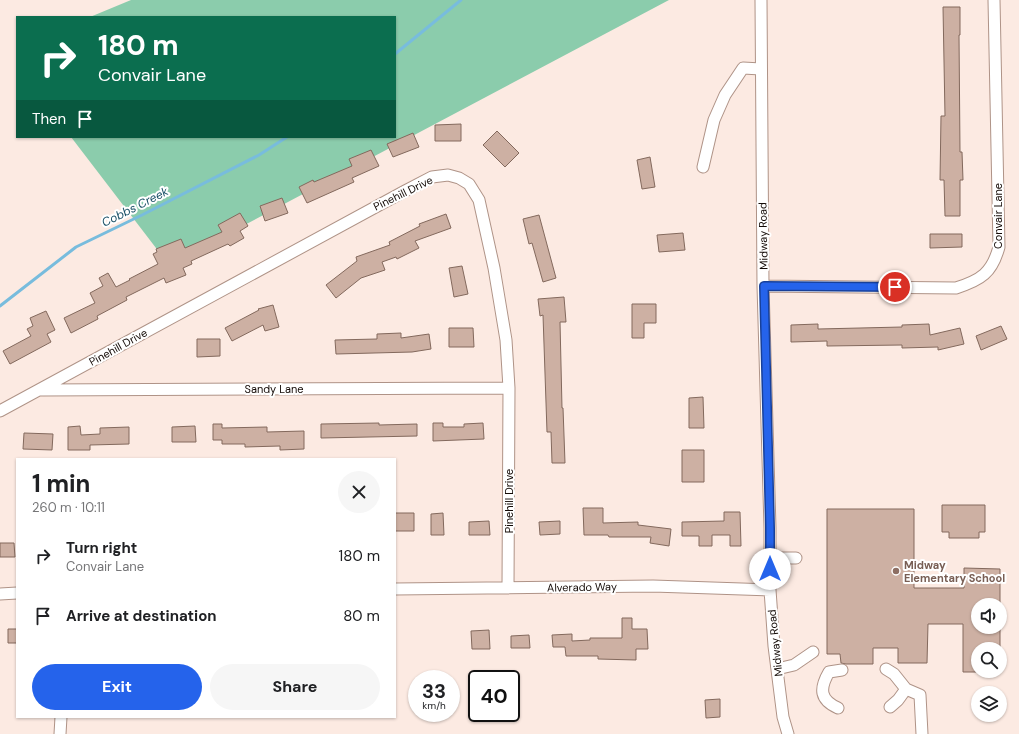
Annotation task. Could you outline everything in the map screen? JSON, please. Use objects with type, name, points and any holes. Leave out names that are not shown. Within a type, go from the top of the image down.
[{"type":"street","name":"Midway Road","points":[[761,0],[764,286],[770,590],[774,646],[783,717],[788,734]]},
{"type":"street","name":"Convair Lane","points":[[764,286],[956,288],[969,284],[983,276],[992,267],[999,247],[994,0]]},
{"type":"street","points":[[703,167],[714,120],[725,95],[742,68],[761,69]]},
{"type":"street","name":"Pinehill Drive","points":[[0,412],[405,190],[432,177],[448,175],[459,178],[469,184],[480,200],[494,268],[506,340],[509,388],[508,588]]},
{"type":"street","name":"Sandy Lane","points":[[40,390],[509,388]]},
{"type":"street","points":[[770,558],[796,558]]},
{"type":"street","name":"Alverado Way","points":[[396,589],[654,586],[770,590]]},
{"type":"street","points":[[0,594],[16,594]]},
{"type":"street","points":[[777,669],[794,665],[813,652]]},
{"type":"street","points":[[886,669],[894,674],[906,689],[920,696],[922,734]]},
{"type":"street","points":[[838,708],[828,704],[822,695],[824,681],[829,672],[842,670]]},
{"type":"street","points":[[890,707],[898,700],[906,689]]},
{"type":"street","points":[[60,718],[60,734]]},
{"type":"green space","points":[[131,0],[669,0],[169,265],[72,138],[396,138],[396,16],[92,16]]},
{"type":"building","points":[[943,7],[960,7],[960,152],[962,152],[963,180],[960,180],[960,216],[945,216],[944,180],[940,180],[941,116],[945,116]]},
{"type":"building","points":[[461,124],[461,141],[435,141],[435,125]]},
{"type":"building","points":[[497,131],[519,153],[505,167],[483,145]]},
{"type":"building","points":[[413,133],[419,147],[393,157],[387,144]]},
{"type":"building","points":[[371,150],[379,166],[352,178],[354,182],[307,203],[299,187],[313,180],[314,182],[352,166],[349,159]]},
{"type":"building","points":[[650,157],[655,187],[642,189],[637,160]]},
{"type":"building","points":[[282,198],[288,213],[265,221],[260,206]]},
{"type":"building","points":[[240,213],[248,226],[240,231],[244,238],[230,246],[228,244],[191,261],[192,264],[183,268],[186,275],[166,283],[164,278],[126,297],[127,300],[97,316],[98,319],[71,333],[64,318],[95,303],[90,293],[103,286],[99,278],[108,273],[116,287],[158,264],[153,254],[157,252],[156,249],[181,239],[185,248],[222,232],[218,225]]},
{"type":"building","points":[[446,214],[451,228],[415,241],[419,248],[397,259],[396,257],[382,262],[385,270],[361,278],[336,298],[326,285],[357,261],[356,257],[390,245],[389,242],[420,226],[419,224]]},
{"type":"building","points":[[539,215],[556,278],[543,282],[532,243],[529,244],[523,219]]},
{"type":"building","points":[[683,233],[685,250],[659,252],[657,235]]},
{"type":"building","points":[[930,234],[962,234],[962,247],[930,248]]},
{"type":"building","points":[[462,266],[468,294],[454,297],[449,268]]},
{"type":"building","points":[[564,297],[566,322],[560,322],[565,463],[552,463],[551,432],[547,432],[543,315],[540,316],[538,299]]},
{"type":"building","points":[[632,304],[656,304],[656,323],[644,323],[644,338],[632,338]]},
{"type":"building","points":[[273,305],[279,327],[265,331],[263,325],[232,341],[225,328],[259,310],[258,309]]},
{"type":"building","points":[[46,311],[55,330],[47,334],[51,342],[10,364],[3,351],[31,336],[27,329],[33,326],[30,318]]},
{"type":"building","points":[[818,324],[818,329],[902,327],[902,325],[929,324],[930,335],[960,328],[964,344],[938,350],[938,347],[902,348],[902,345],[827,346],[827,341],[791,342],[791,325]]},
{"type":"building","points":[[1001,326],[1007,339],[981,350],[976,336]]},
{"type":"building","points":[[449,328],[473,328],[474,347],[449,347]]},
{"type":"building","points":[[401,333],[401,338],[429,334],[431,349],[412,352],[336,354],[335,340],[377,339],[377,334]]},
{"type":"building","points":[[197,339],[220,339],[220,356],[197,357]]},
{"type":"building","points":[[703,397],[704,428],[689,428],[689,398]]},
{"type":"building","points":[[379,423],[379,425],[417,424],[417,436],[321,438],[321,424]]},
{"type":"building","points":[[433,423],[443,423],[443,427],[464,427],[464,424],[483,423],[484,439],[433,441]]},
{"type":"building","points":[[213,424],[222,424],[222,428],[267,427],[267,432],[304,431],[304,449],[280,450],[280,446],[245,447],[245,444],[222,444],[222,440],[213,440]]},
{"type":"building","points":[[80,426],[81,435],[100,434],[100,428],[129,427],[129,444],[90,445],[90,450],[68,450],[68,427]]},
{"type":"building","points":[[195,426],[196,442],[172,442],[172,427]]},
{"type":"building","points":[[24,433],[53,434],[52,450],[23,449]]},
{"type":"building","points":[[682,450],[704,450],[704,482],[682,482]]},
{"type":"building","points":[[942,505],[985,505],[985,532],[979,532],[979,538],[949,538],[949,532],[942,532]]},
{"type":"building","points":[[583,508],[603,508],[603,523],[638,522],[638,525],[671,529],[669,546],[650,543],[651,537],[609,537],[608,535],[584,535]]},
{"type":"building","points":[[827,509],[914,509],[914,588],[964,588],[964,568],[1000,569],[1000,598],[971,598],[971,634],[1000,634],[1000,642],[971,642],[971,672],[963,672],[963,624],[928,624],[927,663],[898,663],[898,648],[873,648],[873,664],[841,663],[840,654],[827,654]]},
{"type":"building","points":[[724,512],[740,512],[741,546],[730,546],[730,535],[712,535],[712,546],[699,546],[699,536],[682,536],[682,522],[724,521]]},
{"type":"building","points":[[396,513],[414,513],[414,531],[396,531]]},
{"type":"building","points":[[443,513],[444,535],[431,535],[431,514]]},
{"type":"building","points":[[489,521],[490,535],[469,535],[469,522]]},
{"type":"building","points":[[560,521],[560,534],[540,535],[539,522]]},
{"type":"building","points":[[0,543],[14,543],[15,557],[0,557]]},
{"type":"building","points":[[622,618],[632,618],[632,629],[647,629],[648,649],[636,649],[636,660],[598,659],[598,656],[566,656],[565,647],[553,647],[552,635],[572,634],[572,641],[590,640],[590,638],[622,638]]},
{"type":"building","points":[[8,629],[16,629],[16,643],[8,643]]},
{"type":"building","points":[[489,630],[490,649],[472,649],[471,631]]},
{"type":"building","points":[[529,635],[530,648],[511,648],[511,636]]},
{"type":"building","points":[[720,699],[720,717],[706,718],[705,700]]},
{"type":"waterway","name":"Cobbs Creek","points":[[396,53],[461,0]]},
{"type":"waterway","name":"Cobbs Creek","points":[[0,306],[76,247],[259,155],[285,138]]},
{"type":"place","name":"Midway Elementary School","points":[[896,571]]},
{"type":"route","points":[[770,569],[764,286],[895,287]]}]
